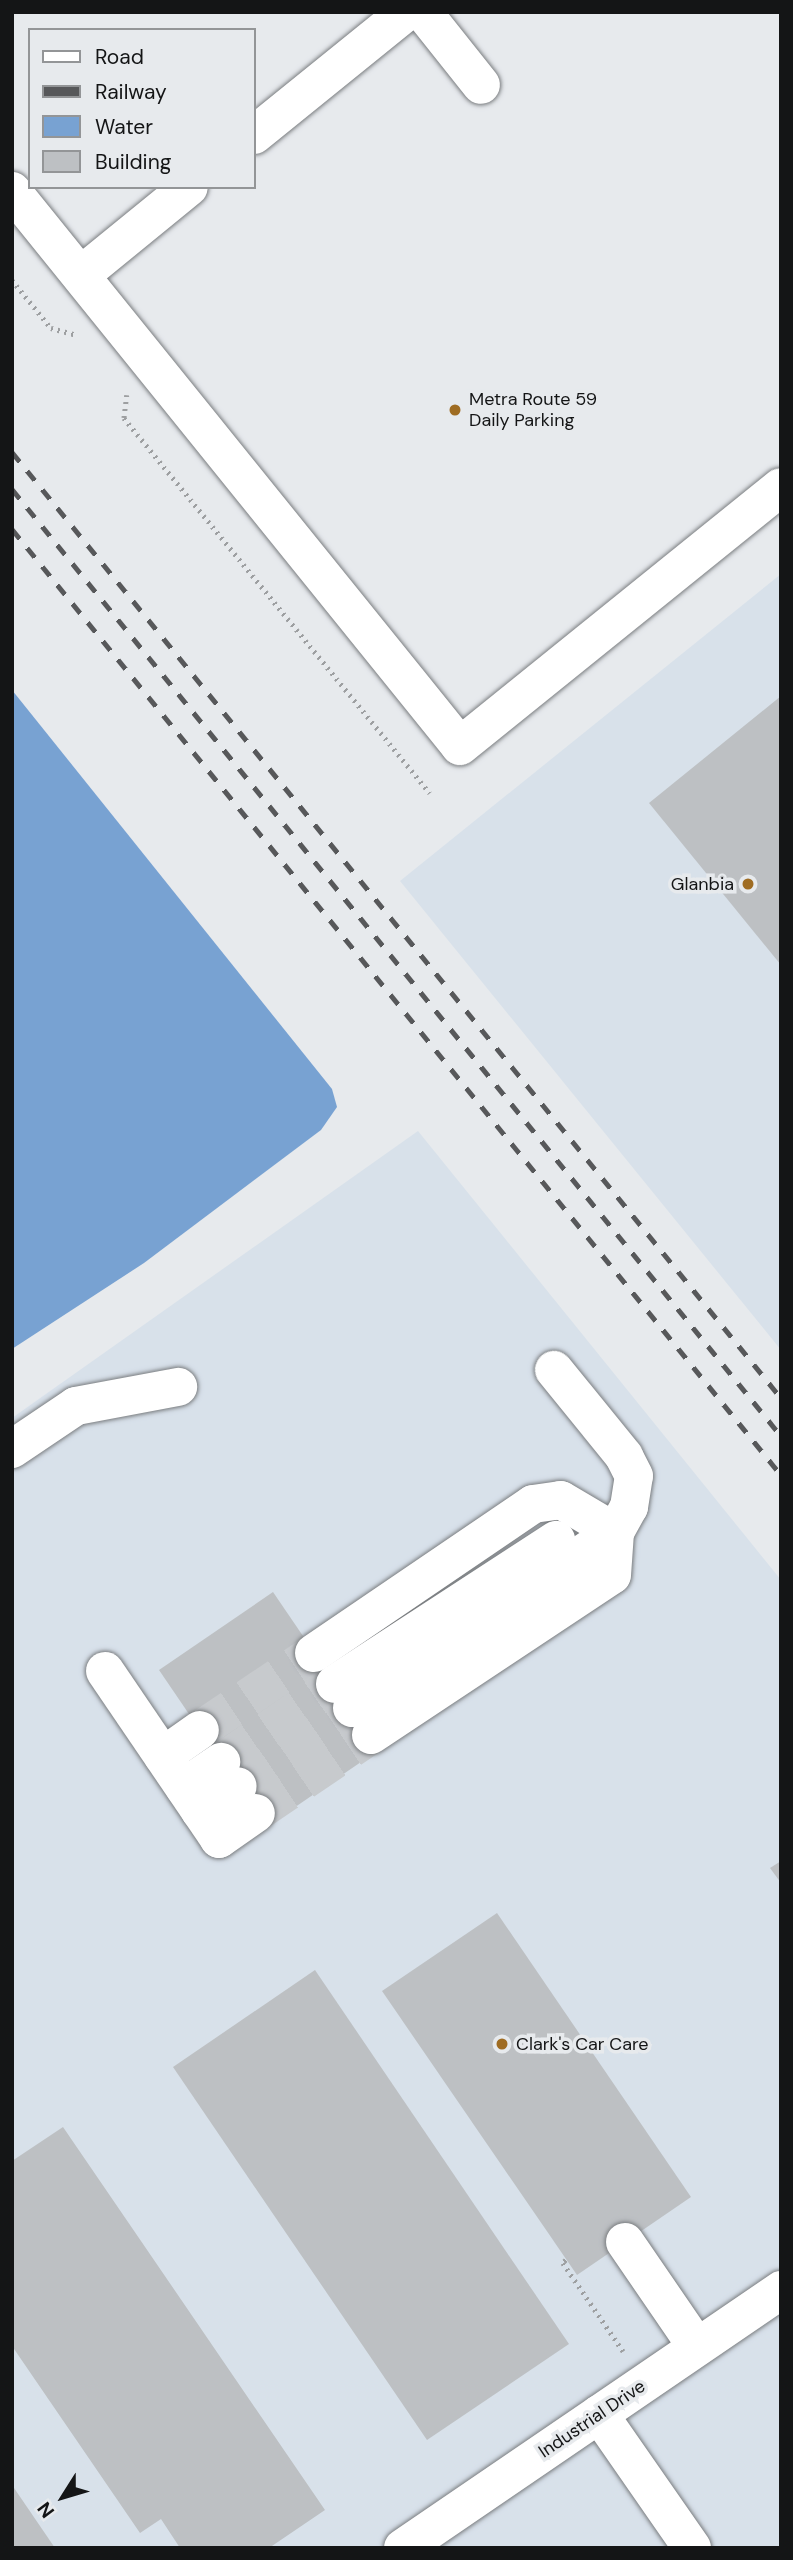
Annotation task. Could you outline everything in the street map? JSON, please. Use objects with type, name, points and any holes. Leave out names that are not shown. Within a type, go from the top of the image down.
[{"type":"street","points":[[256,133],[406,12]]},
{"type":"street","points":[[423,12],[481,85]]},
{"type":"street","points":[[81,275],[187,189]]},
{"type":"street","points":[[12,191],[460,746],[781,487]]},
{"type":"street","points":[[353,1709],[629,1507],[634,1476],[624,1456],[554,1370]]},
{"type":"street","points":[[12,1449],[76,1406],[178,1387]]},
{"type":"street","points":[[314,1653],[533,1503],[561,1500],[603,1525]]},
{"type":"street","points":[[105,1671],[219,1839],[238,1787],[192,1799]]},
{"type":"street","points":[[163,1756],[200,1730]]},
{"type":"street","points":[[625,2242],[697,2347]]},
{"type":"street","name":"Industrial Drive","points":[[402,2548],[781,2290]]},
{"type":"street","points":[[599,2414],[692,2548]]},
{"type":"path","points":[[12,280],[51,328],[82,336]]},
{"type":"path","points":[[129,383],[124,418],[430,793]]},
{"type":"path","points":[[566,2260],[563,2263],[624,2352]]},
{"type":"shaded area","points":[[781,574],[781,1350],[400,881]]},
{"type":"shaded area","points":[[418,1131],[781,1580],[781,2548],[12,2548],[12,1418]]},
{"type":"water","points":[[12,690],[332,1089],[337,1107],[321,1130],[144,1263],[12,1349]]},
{"type":"building","name":"Glanbia","points":[[781,696],[781,965],[649,803]]},
{"type":"building","points":[[273,1592],[380,1749],[266,1827],[159,1670]]},
{"type":"building","points":[[781,1861],[781,1883],[770,1868]]},
{"type":"building","name":"Clark's Car Care","points":[[497,1913],[691,2197],[577,2275],[382,1991]]},
{"type":"building","points":[[315,1970],[569,2344],[427,2440],[173,2067]]},
{"type":"building","points":[[63,2127],[325,2510],[269,2548],[180,2548],[161,2519],[140,2533],[12,2346],[12,2161]]},
{"type":"building","points":[[12,2485],[55,2548],[12,2548]]},
{"type":"tunnel","points":[[200,1730],[314,1653]]},
{"type":"tunnel","points":[[221,1762],[335,1684]]},
{"type":"tunnel","points":[[238,1786],[352,1708]]},
{"type":"tunnel","points":[[256,1813],[371,1735]]},
{"type":"railway","points":[[12,452],[781,1398]]},
{"type":"railway","points":[[12,489],[781,1436]]},
{"type":"railway","points":[[12,529],[781,1475]]},
{"type":"place","name":"Metra Route 59 Daily Parking","points":[[455,410]]},
{"type":"place","name":"Glanbia","points":[[748,884]]},
{"type":"place","name":"Clark's Car Care","points":[[502,2044]]}]
